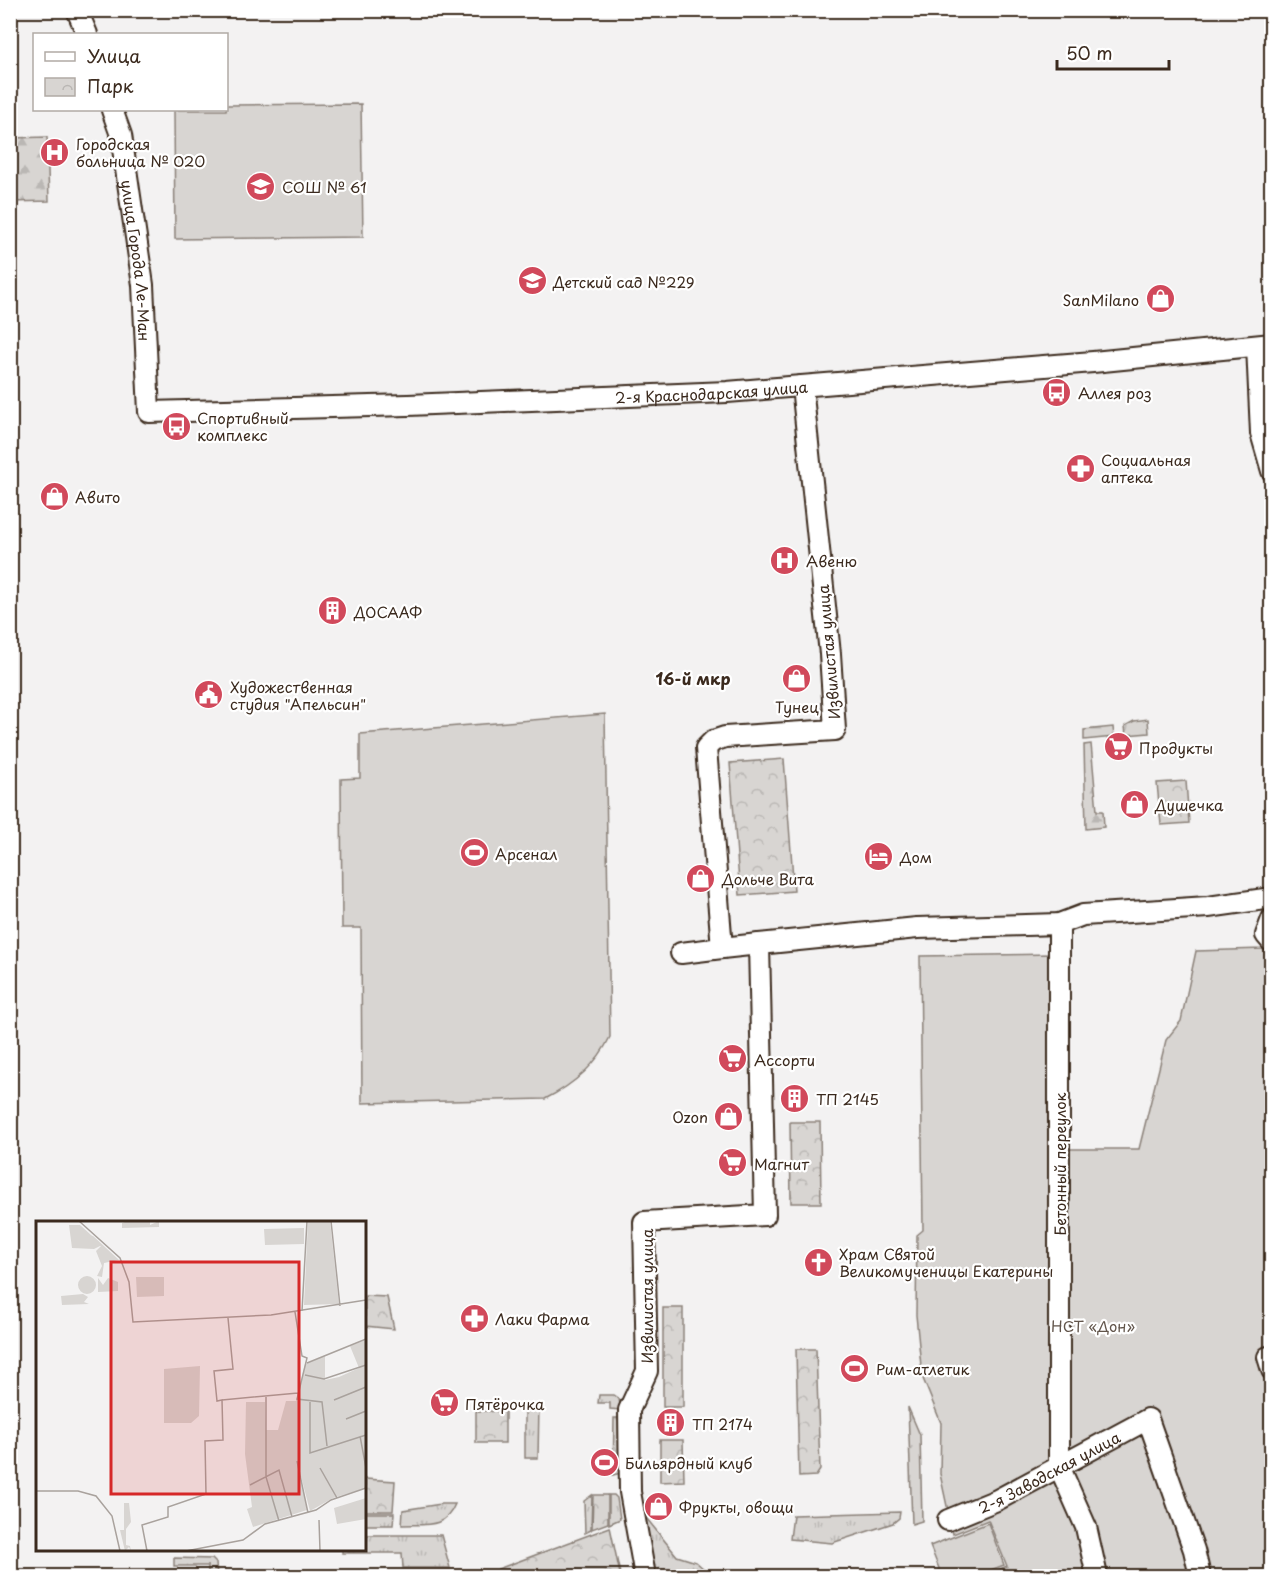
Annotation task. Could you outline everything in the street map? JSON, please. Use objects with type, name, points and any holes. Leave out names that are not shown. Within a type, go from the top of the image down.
[{"type":"street","points":[[77,10],[87,33]]},
{"type":"street","name":"улица Города Ле-Ман","points":[[112,111],[121,135],[143,285],[149,412]]},
{"type":"street","points":[[1264,345],[1262,433],[1272,471]]},
{"type":"street","name":"2-я Краснодарская улица","points":[[149,412],[728,392],[1093,362],[1264,345]]},
{"type":"street","name":"Извилистая улица","points":[[722,948],[706,748],[713,741],[725,737],[835,730],[830,654],[802,386]]},
{"type":"street","points":[[681,952],[917,928],[1059,924],[1083,915],[1208,908],[1272,898]]},
{"type":"street","points":[[1272,919],[1266,935],[1272,942]]},
{"type":"street","name":"Бетонный переулок","points":[[1059,924],[1059,1466],[1086,1527],[1097,1576]]},
{"type":"street","name":"Извилистая улица","points":[[645,1576],[630,1492],[629,1410],[647,1371],[644,1222],[765,1215],[759,944]]},
{"type":"street","name":"2-я Заводская улица","points":[[948,1520],[997,1500],[1059,1466],[1151,1425],[1194,1550],[1200,1576]]},
{"type":"green space","points":[[361,104],[363,237],[175,239],[174,111],[228,111],[228,105]]},
{"type":"green space","points":[[47,137],[49,201],[11,202],[11,138]]},
{"type":"green space","name":"Арсенал","points":[[605,714],[610,1037],[598,1057],[583,1074],[545,1099],[362,1103],[361,928],[342,928],[341,779],[360,778],[360,734]]},
{"type":"green space","points":[[1148,719],[1149,733],[1126,735],[1125,726],[1134,721]]},
{"type":"green space","points":[[1113,727],[1114,737],[1084,740],[1084,730]]},
{"type":"green space","points":[[1091,744],[1097,811],[1103,811],[1104,827],[1086,829],[1084,745]]},
{"type":"green space","points":[[784,759],[794,891],[740,895],[730,763]]},
{"type":"green space","points":[[1186,781],[1189,823],[1161,825],[1157,783]]},
{"type":"green space","name":"НСТ «Дон»","points":[[1271,921],[1271,1576],[985,1576],[1007,1566],[988,1520],[953,1534],[940,1474],[941,1423],[922,1376],[916,1315],[917,1235],[923,1230],[920,956],[1053,954],[1055,1149],[1139,1149],[1166,1040],[1181,1021],[1196,951],[1263,949]]},
{"type":"green space","points":[[790,1122],[820,1122],[821,1203],[791,1203]]},
{"type":"green space","points":[[366,1296],[387,1297],[394,1329],[366,1326]]},
{"type":"green space","points":[[663,1308],[683,1308],[683,1407],[663,1407]]},
{"type":"green space","points":[[796,1349],[816,1349],[820,1470],[816,1476],[799,1477]]},
{"type":"green space","points":[[599,1395],[613,1395],[619,1399],[621,1410],[610,1409],[610,1403],[598,1403]]},
{"type":"green space","points":[[525,1405],[539,1405],[538,1458],[525,1458]]},
{"type":"green space","points":[[908,1407],[920,1435],[922,1521],[912,1524]]},
{"type":"green space","points":[[476,1411],[505,1411],[505,1443],[476,1443]]},
{"type":"green space","points":[[614,1418],[621,1418],[621,1473],[613,1475]]},
{"type":"green space","points":[[660,1440],[683,1440],[684,1481],[660,1482]]},
{"type":"green space","points":[[366,1479],[395,1481],[393,1511],[366,1511]]},
{"type":"green space","points":[[592,1495],[591,1530],[585,1533],[584,1501]]},
{"type":"green space","points":[[593,1495],[608,1495],[608,1523],[592,1529]]},
{"type":"green space","points":[[609,1495],[617,1498],[620,1519],[609,1524]]},
{"type":"green space","points":[[455,1504],[446,1518],[434,1524],[402,1525],[403,1510]]},
{"type":"green space","points":[[900,1512],[899,1518],[893,1523],[832,1543],[790,1539],[793,1515]]},
{"type":"green space","points":[[366,1513],[394,1513],[393,1525],[366,1525]]},
{"type":"green space","points":[[647,1519],[677,1556],[696,1562],[704,1569],[697,1576],[656,1576],[642,1520]]},
{"type":"green space","points":[[988,1523],[1004,1565],[975,1576],[942,1576],[930,1546]]},
{"type":"green space","points":[[610,1527],[620,1574],[614,1576],[501,1576],[498,1569]]},
{"type":"green space","points":[[366,1535],[441,1535],[450,1568],[403,1568],[402,1553],[342,1553],[342,1551],[366,1551]]},
{"type":"green space","points":[[174,1558],[212,1559],[216,1563],[217,1576],[208,1576],[208,1566],[174,1566]]},
{"type":"place","name":"Городская больница № 020","points":[[55,152]]},
{"type":"place","name":"СОШ № 61","points":[[261,186]]},
{"type":"place","name":"Детский сад №229","points":[[532,281]]},
{"type":"place","name":"SanMilano","points":[[1160,299]]},
{"type":"place","name":"Аллея роз","points":[[1057,392]]},
{"type":"place","name":"Спортивный комплекс","points":[[176,426]]},
{"type":"place","name":"Социальная аптека","points":[[1080,468]]},
{"type":"place","name":"Авито","points":[[54,496]]},
{"type":"place","name":"Авеню","points":[[785,560]]},
{"type":"place","name":"ДОСААФ","points":[[333,611]]},
{"type":"place","name":"Тунец","points":[[797,679]]},
{"type":"place","name":"Художественная студия \"Апельсин\"","points":[[209,695]]},
{"type":"place","name":"Продукты","points":[[1118,747]]},
{"type":"place","name":"Душечка","points":[[1134,804]]},
{"type":"place","name":"Арсенал","points":[[474,853]]},
{"type":"place","name":"Дом","points":[[879,856]]},
{"type":"place","name":"Дольче Вита","points":[[701,878]]},
{"type":"place","name":"Ассорти","points":[[733,1059]]},
{"type":"place","name":"ТП 2145","points":[[795,1098]]},
{"type":"place","name":"Ozon","points":[[729,1116]]},
{"type":"place","name":"Магнит","points":[[733,1163]]},
{"type":"place","name":"Храм Святой Великомученицы Екатерины","points":[[818,1262]]},
{"type":"place","name":"Лаки Фарма","points":[[474,1318]]},
{"type":"place","name":"Рим-атлетик","points":[[855,1368]]},
{"type":"place","name":"Пятёрочка","points":[[444,1403]]},
{"type":"place","name":"ТП 2174","points":[[671,1423]]},
{"type":"place","name":"Бильярдный клуб","points":[[604,1462]]},
{"type":"place","name":"Фрукты, овощи","points":[[658,1506]]},
{"type":"district","name":"16-й мкр","points":[[693,678]]}]
